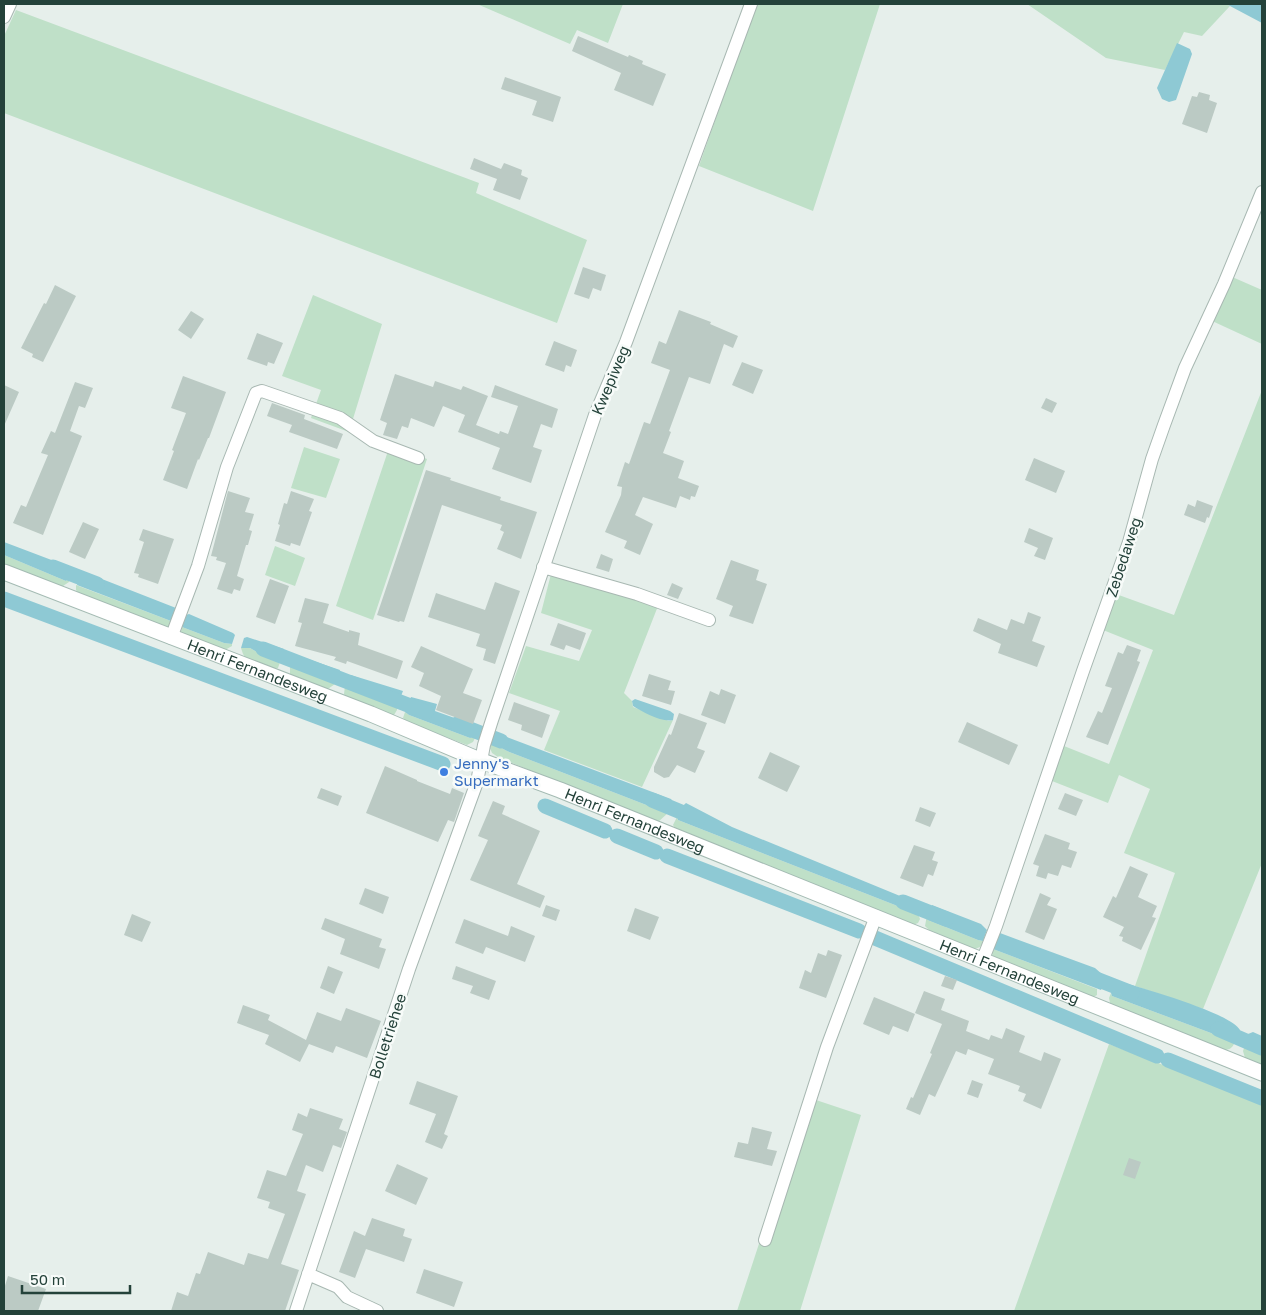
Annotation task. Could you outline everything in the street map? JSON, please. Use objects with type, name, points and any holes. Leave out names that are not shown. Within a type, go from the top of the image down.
[{"type":"street","points":[[4,17],[10,4]]},
{"type":"street","name":"Kwepiweg","points":[[482,761],[484,745],[492,720],[595,415],[626,342],[751,4]]},
{"type":"street","name":"Zebedaweg","points":[[983,960],[1129,542],[1152,459],[1164,425],[1185,368],[1224,284],[1262,192]]},
{"type":"street","points":[[171,638],[198,566],[227,467],[256,393],[262,390],[340,418],[373,441],[418,458]]},
{"type":"street","points":[[543,567],[637,594],[709,620]]},
{"type":"street","name":"Henri Fernandesweg","points":[[4,572],[362,711],[482,761],[560,790],[876,916],[1262,1073]]},
{"type":"street","name":"Bolletriehee","points":[[296,1311],[409,970],[477,782],[482,761]]},
{"type":"street","points":[[765,1240],[827,1047],[876,916]]},
{"type":"street","points":[[308,1274],[338,1287],[347,1297],[377,1311]]},
{"type":"green space","points":[[477,4],[623,4],[608,43],[577,30],[570,44]]},
{"type":"green space","points":[[756,4],[880,4],[813,211],[699,166]]},
{"type":"green space","points":[[1027,4],[1227,4],[1230,6],[1202,36],[1184,32],[1165,70],[1106,58]]},
{"type":"green space","points":[[16,10],[479,183],[476,193],[587,240],[557,323],[4,113],[4,36]]},
{"type":"green space","points":[[1230,276],[1262,290],[1262,344],[1210,320]]},
{"type":"green space","points":[[313,295],[382,324],[349,432],[311,418],[321,390],[282,376]]},
{"type":"green space","points":[[1262,390],[1262,863],[1203,1009],[1135,986],[1175,873],[1124,853],[1150,789],[1119,775],[1108,803],[1052,781],[1064,746],[1109,764],[1153,650],[1103,630],[1116,594],[1174,615]]},
{"type":"green space","points":[[390,445],[427,459],[373,620],[336,606]]},
{"type":"green space","points":[[304,447],[340,459],[326,498],[291,488]]},
{"type":"green space","points":[[275,546],[305,558],[295,586],[265,575]]},
{"type":"green space","points":[[4,555],[66,581],[71,577],[69,582],[60,588],[4,565]]},
{"type":"green space","points":[[551,574],[658,606],[624,693],[632,701],[633,707],[669,721],[673,720],[642,787],[544,750],[560,711],[509,693],[526,646],[579,661],[592,630],[541,613]]},
{"type":"green space","points":[[76,585],[171,621],[168,628],[165,629],[78,593]]},
{"type":"green space","points":[[182,627],[224,643],[232,644],[232,646],[225,650],[185,635],[181,632]]},
{"type":"green space","points":[[241,648],[250,648],[267,658],[280,662],[278,668],[270,670],[247,660]]},
{"type":"green space","points":[[293,666],[335,684],[325,691],[291,677],[290,667]]},
{"type":"green space","points":[[345,686],[397,706],[397,710],[394,715],[390,716],[347,699],[344,694]]},
{"type":"green space","points":[[405,712],[470,738],[476,736],[473,742],[467,745],[407,722],[403,718]]},
{"type":"green space","points":[[492,743],[507,751],[667,813],[669,812],[657,823],[498,757],[492,753],[490,748]]},
{"type":"green space","points":[[677,817],[678,820],[918,914],[920,919],[918,923],[913,925],[675,828],[673,825]]},
{"type":"green space","points":[[927,915],[928,920],[983,941],[983,943],[975,949],[929,930],[925,926]]},
{"type":"green space","points":[[993,949],[1097,989],[1097,995],[1092,998],[995,959],[992,954]]},
{"type":"green space","points":[[1111,993],[1112,996],[1235,1042],[1230,1049],[1222,1050],[1110,1003]]},
{"type":"green space","points":[[1109,1044],[1262,1105],[1262,1311],[1014,1311]]},
{"type":"green space","points":[[1245,1045],[1246,1048],[1262,1054],[1262,1065],[1245,1058],[1243,1051]]},
{"type":"green space","points":[[807,1097],[861,1115],[800,1311],[737,1311]]},
{"type":"water","points":[[1227,4],[1262,4],[1262,23],[1230,6]]},
{"type":"water","points":[[1177,43],[1190,49],[1192,54],[1176,100],[1169,102],[1162,99],[1157,88]]},
{"type":"water","points":[[4,542],[70,567],[69,576],[66,581],[4,555]]},
{"type":"water","points":[[84,572],[176,608],[171,621],[77,585],[81,573]]},
{"type":"water","points":[[189,614],[233,633],[235,635],[232,644],[224,643],[182,627],[186,615]]},
{"type":"water","points":[[247,637],[284,649],[280,662],[267,658],[250,648],[241,648],[244,638]]},
{"type":"water","points":[[293,654],[340,670],[335,684],[293,666],[290,667]]},
{"type":"water","points":[[351,675],[403,691],[397,706],[346,687],[348,676]]},
{"type":"water","points":[[411,697],[437,704],[435,711],[477,726],[473,737],[470,738],[409,715],[405,712]]},
{"type":"water","points":[[635,699],[670,711],[674,714],[673,720],[664,720],[642,711],[633,706],[632,701]]},
{"type":"water","points":[[496,733],[671,799],[673,802],[667,813],[507,751],[492,743]]},
{"type":"water","points":[[686,803],[732,827],[922,905],[918,914],[678,820],[682,806]]},
{"type":"water","points":[[932,905],[981,924],[987,930],[983,941],[928,920],[927,915]]},
{"type":"water","points":[[1000,933],[1095,968],[1106,979],[1101,990],[993,949]]},
{"type":"water","points":[[1117,981],[1183,1001],[1220,1016],[1233,1023],[1240,1030],[1235,1042],[1112,996],[1111,993]]},
{"type":"water","points":[[1253,1032],[1262,1036],[1262,1054],[1246,1048],[1248,1034]]},
{"type":"building","points":[[578,36],[628,57],[629,55],[643,61],[642,64],[666,74],[653,106],[614,90],[621,73],[572,51]]},
{"type":"building","points":[[505,77],[561,97],[553,122],[532,115],[537,101],[501,89]]},
{"type":"building","points":[[1199,92],[1210,95],[1209,100],[1217,103],[1207,133],[1182,124],[1192,96],[1197,97]]},
{"type":"building","points":[[474,158],[501,169],[504,163],[522,170],[521,175],[528,178],[520,200],[493,190],[497,179],[470,169]]},
{"type":"building","points":[[583,267],[606,275],[601,291],[593,288],[589,299],[574,294]]},
{"type":"building","points":[[55,285],[76,296],[43,362],[32,357],[33,354],[21,348]]},
{"type":"building","points":[[679,310],[711,322],[710,324],[738,336],[733,348],[724,344],[710,384],[689,377],[663,453],[684,461],[678,478],[699,486],[695,497],[691,496],[690,500],[680,496],[676,508],[643,497],[635,515],[653,524],[640,555],[624,548],[627,541],[605,532],[621,495],[622,487],[617,486],[625,462],[629,464],[644,422],[650,424],[670,370],[651,363],[659,341],[666,344]]},
{"type":"building","points":[[191,311],[204,319],[191,339],[178,330]]},
{"type":"building","points":[[257,333],[283,343],[274,364],[268,362],[267,366],[247,359]]},
{"type":"building","points":[[554,341],[577,350],[571,367],[566,365],[564,372],[545,365]]},
{"type":"building","points":[[742,362],[763,370],[753,394],[732,385]]},
{"type":"building","points":[[395,374],[433,387],[435,381],[461,390],[463,386],[488,396],[476,425],[499,434],[500,431],[508,434],[518,406],[491,397],[495,385],[558,409],[552,428],[541,424],[533,447],[542,450],[531,483],[492,469],[500,448],[458,432],[465,415],[443,406],[434,427],[411,418],[408,428],[402,426],[397,439],[383,435],[387,423],[380,420]]},
{"type":"building","points":[[183,376],[226,392],[187,489],[163,480],[186,413],[171,408]]},
{"type":"building","points":[[75,382],[93,388],[85,408],[79,406],[70,431],[82,436],[43,535],[13,523],[21,505],[26,507],[48,455],[41,453],[51,431],[55,433]]},
{"type":"building","points":[[4,385],[19,392],[4,426]]},
{"type":"building","points":[[1046,398],[1057,403],[1052,413],[1041,408]]},
{"type":"building","points":[[272,403],[305,415],[304,419],[343,434],[337,449],[289,432],[292,425],[267,416]]},
{"type":"building","points":[[1034,458],[1065,471],[1056,493],[1025,480]]},
{"type":"building","points":[[426,470],[501,497],[500,500],[537,512],[521,559],[497,549],[504,532],[500,530],[502,525],[442,505],[404,622],[399,622],[377,615]]},
{"type":"building","points":[[228,491],[250,498],[245,512],[254,514],[249,530],[252,531],[237,576],[244,579],[240,591],[234,589],[232,594],[217,589],[226,563],[216,560],[217,557],[211,556]]},
{"type":"building","points":[[291,491],[314,499],[309,511],[312,512],[300,546],[291,543],[290,546],[275,541],[284,503],[287,504]]},
{"type":"building","points":[[1197,500],[1213,506],[1205,523],[1184,515],[1188,504],[1195,507]]},
{"type":"building","points":[[83,522],[99,529],[85,559],[69,552]]},
{"type":"building","points":[[1029,528],[1053,538],[1045,560],[1034,556],[1038,548],[1024,542]]},
{"type":"building","points":[[143,529],[174,539],[158,584],[138,577],[139,574],[134,573],[144,542],[139,540]]},
{"type":"building","points":[[601,554],[613,559],[609,572],[596,568]]},
{"type":"building","points":[[731,560],[759,570],[756,580],[767,584],[753,624],[729,616],[733,606],[716,599]]},
{"type":"building","points":[[270,579],[289,586],[275,624],[256,617]]},
{"type":"building","points":[[495,582],[520,591],[495,664],[483,660],[486,649],[476,646],[480,634],[428,617],[436,593],[485,610]]},
{"type":"building","points":[[672,583],[683,588],[678,599],[667,595]]},
{"type":"building","points":[[305,598],[329,604],[323,623],[349,632],[349,630],[360,633],[358,645],[403,661],[397,679],[347,661],[346,664],[334,660],[336,657],[295,646],[302,623],[298,622]]},
{"type":"building","points":[[1028,612],[1041,617],[1032,641],[1045,646],[1037,667],[998,653],[1001,644],[973,631],[978,618],[1007,630],[1011,619],[1024,624]]},
{"type":"building","points":[[558,623],[586,633],[580,650],[566,645],[564,650],[550,645]]},
{"type":"building","points":[[1127,645],[1141,650],[1137,661],[1140,662],[1108,745],[1086,737],[1098,711],[1102,713],[1112,688],[1105,686],[1118,652],[1123,654]]},
{"type":"building","points":[[421,646],[473,669],[463,693],[482,700],[473,724],[436,710],[441,696],[419,686],[424,673],[411,667]]},
{"type":"building","points":[[649,674],[671,681],[668,690],[675,691],[671,705],[642,696]]},
{"type":"building","points":[[721,689],[736,695],[725,724],[701,715],[710,691],[719,695]]},
{"type":"building","points":[[514,702],[550,715],[542,738],[521,730],[522,725],[508,720]]},
{"type":"building","points":[[679,713],[707,723],[697,748],[705,751],[695,773],[677,765],[669,777],[664,778],[654,772],[654,767],[669,734],[671,735]]},
{"type":"building","points":[[967,722],[1018,745],[1009,765],[958,742]]},
{"type":"building","points":[[770,752],[800,766],[787,792],[758,778]]},
{"type":"building","points":[[385,766],[450,794],[452,788],[464,793],[454,822],[448,820],[438,842],[366,813]]},
{"type":"building","points":[[321,788],[342,796],[338,806],[317,798]]},
{"type":"building","points":[[1065,793],[1083,800],[1076,816],[1058,809]]},
{"type":"building","points":[[493,801],[505,806],[502,814],[540,831],[517,884],[545,896],[540,908],[470,880],[488,840],[478,836]]},
{"type":"building","points":[[920,807],[936,813],[930,827],[915,821]]},
{"type":"building","points":[[1045,834],[1070,843],[1068,849],[1077,852],[1071,868],[1062,865],[1058,876],[1048,873],[1046,879],[1036,876],[1039,866],[1033,864]]},
{"type":"building","points":[[914,845],[935,852],[932,860],[938,862],[933,876],[928,874],[923,887],[900,878]]},
{"type":"building","points":[[1130,866],[1148,874],[1138,897],[1157,906],[1152,917],[1156,918],[1141,950],[1122,941],[1123,937],[1119,936],[1124,927],[1103,917],[1113,896],[1116,898]]},
{"type":"building","points":[[365,888],[389,897],[383,914],[359,904]]},
{"type":"building","points":[[1040,893],[1051,898],[1047,905],[1057,909],[1044,940],[1025,932]]},
{"type":"building","points":[[546,905],[560,910],[556,921],[542,916]]},
{"type":"building","points":[[635,908],[659,917],[650,940],[627,931]]},
{"type":"building","points":[[132,914],[151,922],[142,942],[124,935]]},
{"type":"building","points":[[325,918],[382,939],[379,947],[386,949],[379,969],[340,954],[345,939],[321,929]]},
{"type":"building","points":[[464,919],[508,936],[511,926],[535,936],[525,962],[486,947],[483,954],[455,943]]},
{"type":"building","points":[[828,950],[842,955],[826,998],[799,988],[805,970],[811,973],[818,953],[826,956]]},
{"type":"building","points":[[328,966],[343,972],[334,994],[320,988]]},
{"type":"building","points":[[456,966],[496,981],[489,1000],[470,993],[473,986],[452,979]]},
{"type":"building","points":[[945,976],[957,980],[953,990],[941,986]]},
{"type":"building","points":[[924,991],[945,999],[941,1010],[969,1021],[966,1031],[989,1040],[991,1035],[1002,1039],[1006,1028],[1025,1036],[1019,1052],[1041,1061],[1044,1052],[1061,1059],[1041,1109],[1023,1101],[1026,1094],[1018,1091],[1020,1086],[988,1074],[994,1059],[968,1049],[966,1055],[956,1051],[935,1097],[929,1094],[920,1115],[906,1109],[911,1097],[913,1098],[932,1054],[930,1053],[942,1024],[915,1013]]},
{"type":"building","points":[[874,997],[915,1014],[908,1032],[893,1026],[889,1035],[863,1024]]},
{"type":"building","points":[[243,1005],[270,1015],[268,1020],[306,1040],[317,1012],[341,1021],[346,1008],[381,1021],[367,1058],[336,1046],[333,1053],[309,1044],[300,1062],[265,1044],[269,1035],[237,1023]]},
{"type":"building","points":[[972,1080],[983,1084],[978,1098],[967,1094]]},
{"type":"building","points":[[417,1081],[458,1096],[444,1134],[448,1136],[442,1149],[425,1142],[436,1114],[409,1104]]},
{"type":"building","points":[[310,1108],[343,1119],[339,1129],[347,1132],[341,1148],[333,1145],[323,1172],[306,1165],[297,1191],[306,1194],[281,1264],[299,1270],[285,1311],[171,1311],[177,1292],[188,1296],[196,1273],[200,1274],[208,1252],[244,1265],[248,1253],[268,1259],[285,1214],[268,1208],[270,1202],[257,1198],[267,1170],[286,1176],[303,1134],[292,1130],[298,1113],[307,1117]]},
{"type":"building","points":[[752,1127],[772,1132],[767,1149],[777,1151],[772,1166],[734,1157],[738,1142],[748,1144]]},
{"type":"building","points":[[1129,1158],[1141,1162],[1135,1179],[1123,1175]]},
{"type":"building","points":[[397,1164],[428,1178],[416,1205],[385,1191]]},
{"type":"building","points":[[372,1218],[405,1229],[403,1236],[412,1239],[404,1262],[366,1249],[355,1278],[339,1272],[354,1231],[365,1236]]},
{"type":"building","points":[[424,1269],[463,1282],[454,1307],[416,1293]]},
{"type":"building","points":[[8,1276],[46,1289],[38,1311],[4,1311],[4,1289]]},
{"type":"waterway","points":[[53,567],[97,584]]},
{"type":"waterway","points":[[4,599],[443,764]]},
{"type":"waterway","points":[[263,649],[426,712]]},
{"type":"waterway","points":[[457,724],[501,741]]},
{"type":"waterway","points":[[652,800],[698,819]]},
{"type":"waterway","points":[[545,806],[605,831]]},
{"type":"waterway","points":[[617,836],[656,852]]},
{"type":"waterway","points":[[667,856],[859,931]]},
{"type":"waterway","points":[[903,902],[946,919]]},
{"type":"waterway","points":[[875,938],[1157,1056]]},
{"type":"waterway","points":[[1086,975],[1132,993]]},
{"type":"waterway","points":[[1218,1029],[1262,1048]]},
{"type":"waterway","points":[[1168,1060],[1262,1098]]},
{"type":"place","name":"Jenny's Supermarkt","points":[[444,772]]}]
